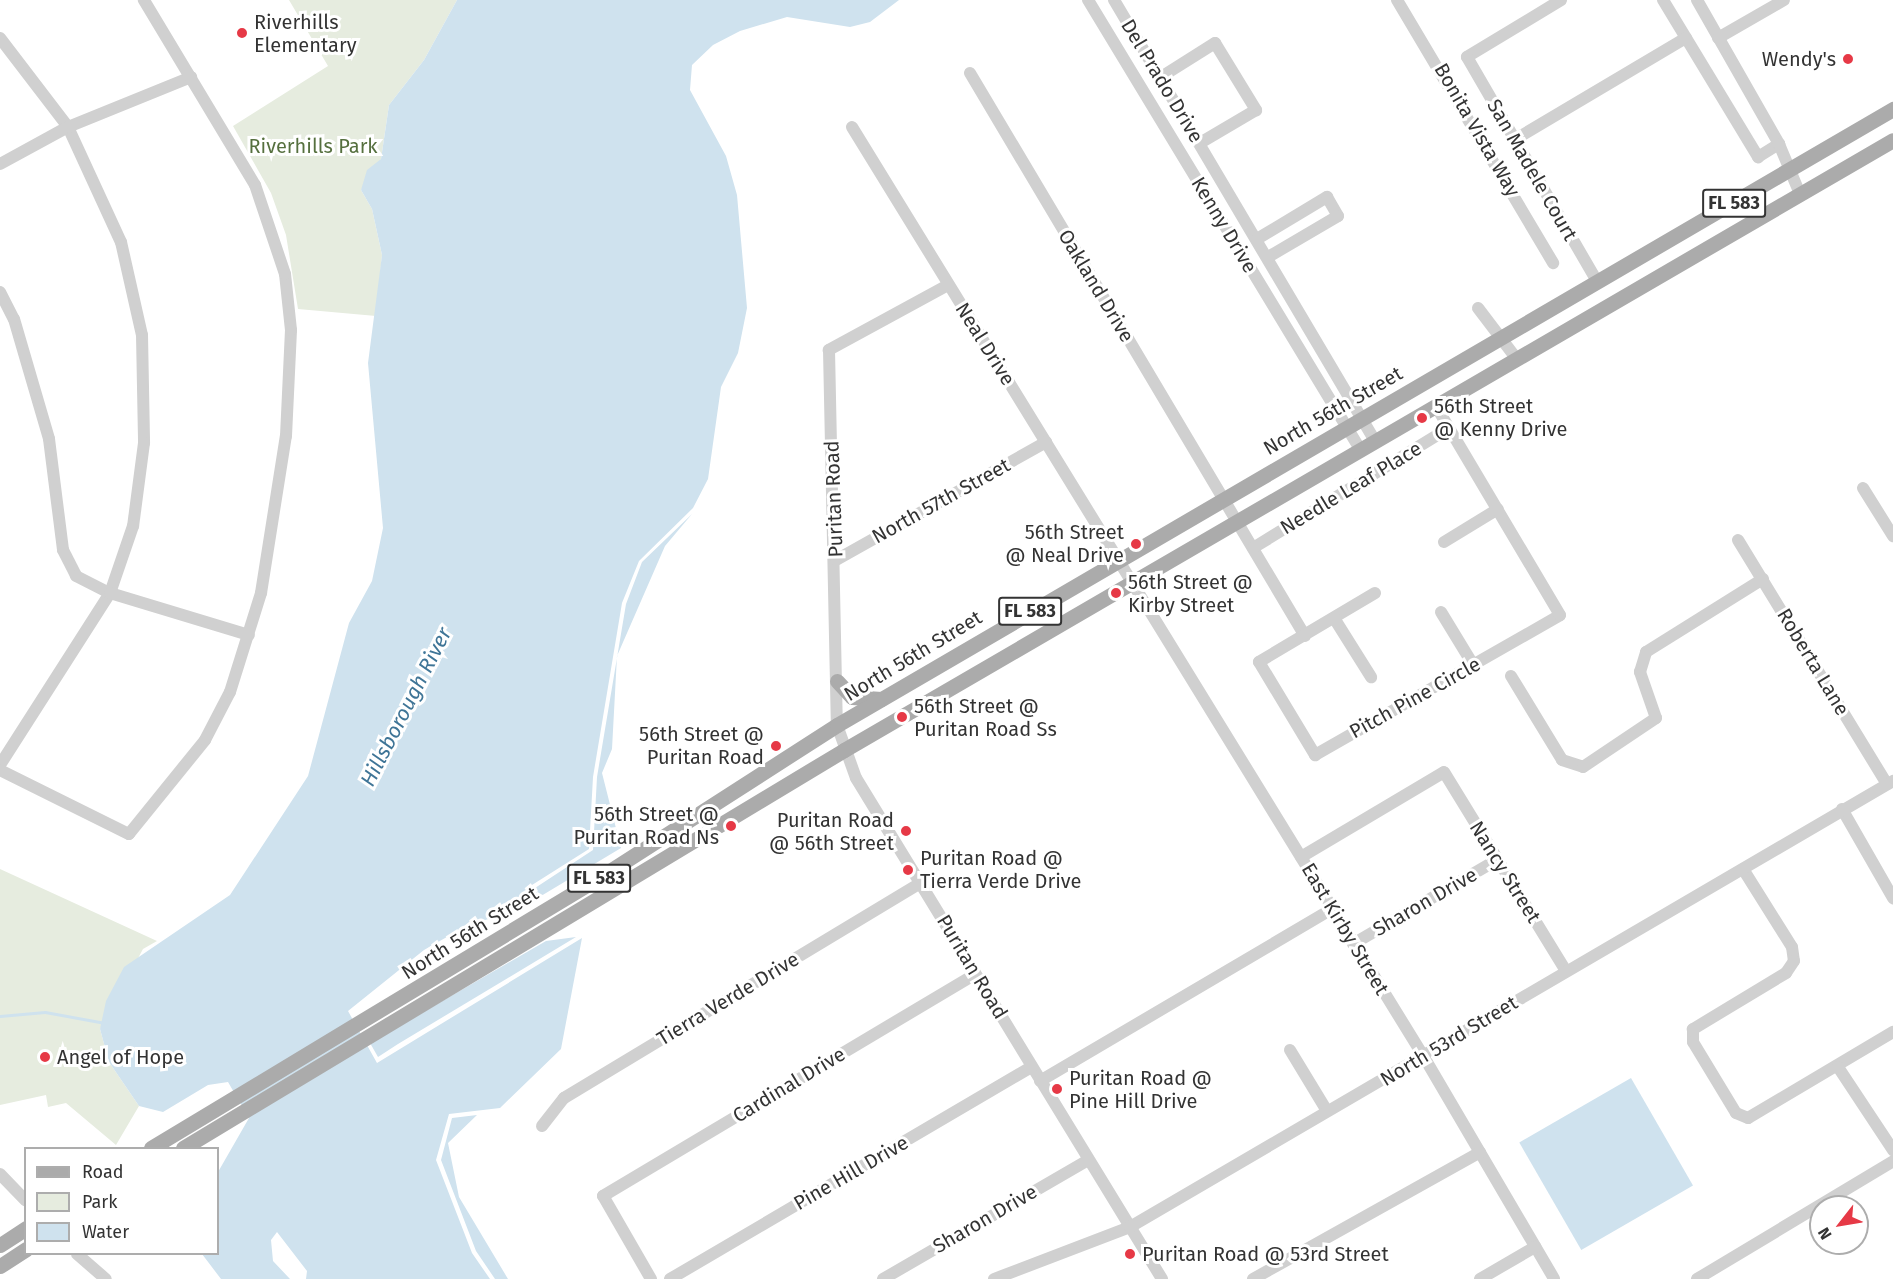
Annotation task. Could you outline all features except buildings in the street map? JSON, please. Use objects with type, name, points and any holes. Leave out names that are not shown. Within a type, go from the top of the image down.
[{"type":"main road","name":"North 56th Street","points":[[186,1147],[837,725],[1893,109]]},
{"type":"main road","name":"North 56th Street","points":[[155,1147],[234,1097],[362,1032],[650,868],[844,750],[1236,520],[1893,140]]},
{"type":"main road","points":[[996,631],[1010,654]]},
{"type":"main road","points":[[837,681],[852,697],[881,699]]},
{"type":"main road","points":[[641,851],[650,868]]},
{"type":"main road","points":[[0,1245],[24,1229]]},
{"type":"main road","points":[[0,1266],[24,1250]]},
{"type":"street","points":[[0,770],[129,834],[205,740],[230,692],[249,635],[263,582],[286,436],[291,330],[272,224],[191,77],[144,0]]},
{"type":"street","name":"Kenny Drive","points":[[1088,0],[1360,449]]},
{"type":"street","name":"Del Prado Drive","points":[[1114,0],[1257,238],[1375,441]]},
{"type":"street","name":"Bonita Vista Way","points":[[1397,0],[1553,263]]},
{"type":"street","name":"San Madele Court","points":[[1561,0],[1467,57],[1598,283]]},
{"type":"street","points":[[1663,0],[1758,157],[1779,144]]},
{"type":"street","points":[[1697,0],[1779,144],[1792,170],[1800,194]]},
{"type":"street","points":[[1718,38],[1784,0]]},
{"type":"street","points":[[0,38],[68,127],[121,242],[142,335],[143,453],[133,526],[110,593],[0,765]]},
{"type":"street","points":[[1514,140],[1686,38]]},
{"type":"street","points":[[1161,77],[1215,43],[1256,110],[1200,143]]},
{"type":"street","name":"Oakland Drive","points":[[970,73],[1236,520]]},
{"type":"street","points":[[0,164],[68,127],[191,77]]},
{"type":"street","name":"Neal Drive","points":[[852,127],[948,285],[1120,558]]},
{"type":"street","points":[[1257,238],[1327,197],[1338,216],[1268,257]]},
{"type":"street","name":"Puritan Road","points":[[948,285],[829,350],[836,560],[837,725],[844,750],[975,974],[1162,1279]]},
{"type":"street","points":[[0,292],[14,319],[49,439],[63,550],[76,576],[110,593],[249,635]]},
{"type":"street","points":[[1478,308],[1502,336],[1516,358]]},
{"type":"street","name":"Pitch Pine Circle","points":[[1305,636],[1259,662],[1315,755],[1560,615],[1436,406]]},
{"type":"street","name":"Needle Leaf Place","points":[[1253,548],[1449,428]]},
{"type":"street","name":"North 57th Street","points":[[836,560],[1046,442]]},
{"type":"street","points":[[1863,488],[1893,536]]},
{"type":"street","points":[[1444,542],[1498,509]]},
{"type":"street","points":[[1236,520],[1305,636],[1375,593]]},
{"type":"street","name":"Roberta Lane","points":[[1738,540],[1890,782]]},
{"type":"street","name":"East Kirby Street","points":[[1120,558],[1353,944],[1424,1057],[1554,1279]]},
{"type":"street","points":[[1511,676],[1562,760],[1583,767],[1656,718],[1640,672],[1646,652],[1763,579]]},
{"type":"street","points":[[1442,612],[1474,666]]},
{"type":"street","points":[[1334,618],[1371,677]]},
{"type":"street","name":"Nancy Street","points":[[1301,857],[1444,772],[1566,971]]},
{"type":"street","name":"North 53rd Street","points":[[994,1279],[1130,1227],[1327,1111],[1424,1057],[1566,971],[1890,782]]},
{"type":"street","points":[[1842,809],[1893,898]]},
{"type":"street","name":"Sharon Drive","points":[[1353,944],[1497,860]]},
{"type":"street","points":[[1743,869],[1792,947],[1794,961],[1786,973],[1693,1029],[1693,1042],[1736,1113],[1748,1119],[1893,1032]]},
{"type":"street","name":"Tierra Verde Drive","points":[[542,1126],[564,1098],[922,882]]},
{"type":"street","points":[[1040,1081],[1332,909]]},
{"type":"street","name":"Cardinal Drive","points":[[651,1279],[603,1196],[975,974]]},
{"type":"street","points":[[1290,1050],[1327,1111]]},
{"type":"street","points":[[1838,1066],[1893,1150]]},
{"type":"street","name":"Pine Hill Drive","points":[[670,1279],[1031,1067]]},
{"type":"street","points":[[1253,1279],[1480,1152]]},
{"type":"street","name":"Sharon Drive","points":[[883,1279],[1088,1160]]},
{"type":"street","points":[[1697,1279],[1893,1161]]},
{"type":"street","points":[[0,1174],[24,1200]]},
{"type":"street","points":[[1480,1279],[1535,1247]]},
{"type":"street","points":[[78,1255],[106,1279]]},
{"type":"green space","name":"Riverhills Park","points":[[289,0],[457,0],[424,60],[389,105],[381,159],[361,190],[372,209],[382,255],[376,316],[298,309],[286,235],[271,193],[233,126],[328,66]]},
{"type":"green space","points":[[0,869],[157,941],[143,949],[100,1029],[109,1062],[139,1106],[116,1145],[66,1103],[48,1107],[46,1095],[0,1105]]},
{"type":"water","name":"Hillsborough River","points":[[457,0],[899,0],[870,22],[850,27],[787,17],[740,31],[713,45],[692,65],[690,90],[726,156],[737,195],[747,308],[738,353],[721,387],[708,479],[693,508],[639,561],[622,603],[593,777],[589,849],[532,885],[509,913],[468,925],[424,950],[348,1011],[377,1063],[582,938],[561,1049],[500,1108],[449,1114],[436,1160],[472,1253],[490,1279],[306,1279],[307,1271],[277,1232],[271,1240],[273,1261],[290,1279],[221,1279],[203,1255],[219,1255],[219,1170],[249,1118],[228,1082],[208,1085],[163,1112],[139,1106],[109,1062],[100,1029],[106,1001],[124,967],[230,895],[308,776],[349,623],[372,581],[383,528],[368,363],[382,255],[372,209],[361,190],[367,170],[381,159],[389,105],[424,60]]},
{"type":"water","points":[[692,514],[665,546],[617,655],[626,604],[642,562]]},
{"type":"water","points":[[617,658],[612,749],[602,773],[621,848],[516,911],[535,888],[593,850],[597,777]]},
{"type":"water","points":[[576,937],[378,1057],[370,1043],[546,941]]},
{"type":"water","points":[[1631,1078],[1693,1185],[1581,1250],[1519,1142]]},
{"type":"water","points":[[477,1115],[448,1143],[459,1197],[508,1279],[495,1279],[476,1251],[441,1160],[452,1118]]},
{"type":"waterway","points":[[0,1016],[45,1012],[105,1023]]},
{"type":"place","name":"Riverhills Elementary","points":[[242,33]]},
{"type":"place","name":"Wendy's","points":[[1848,59]]},
{"type":"place","name":"56th Street @ Kenny Drive","points":[[1422,418]]},
{"type":"place","name":"56th Street @ Neal Drive","points":[[1136,544]]},
{"type":"place","name":"56th Street @ Kirby Street","points":[[1116,593]]},
{"type":"place","name":"56th Street @ Puritan Road Ss","points":[[902,717]]},
{"type":"place","name":"56th Street @ Puritan Road","points":[[776,746]]},
{"type":"place","name":"56th Street @ Puritan Road Ns","points":[[731,826]]},
{"type":"place","name":"Puritan Road @ 56th Street","points":[[906,831]]},
{"type":"place","name":"Puritan Road @ Tierra Verde Drive","points":[[908,870]]},
{"type":"place","name":"Angel of Hope","points":[[45,1057]]},
{"type":"place","name":"Puritan Road @ Pine Hill Drive","points":[[1057,1089]]},
{"type":"place","name":"Puritan Road @ 53rd Street","points":[[1130,1254]]}]
